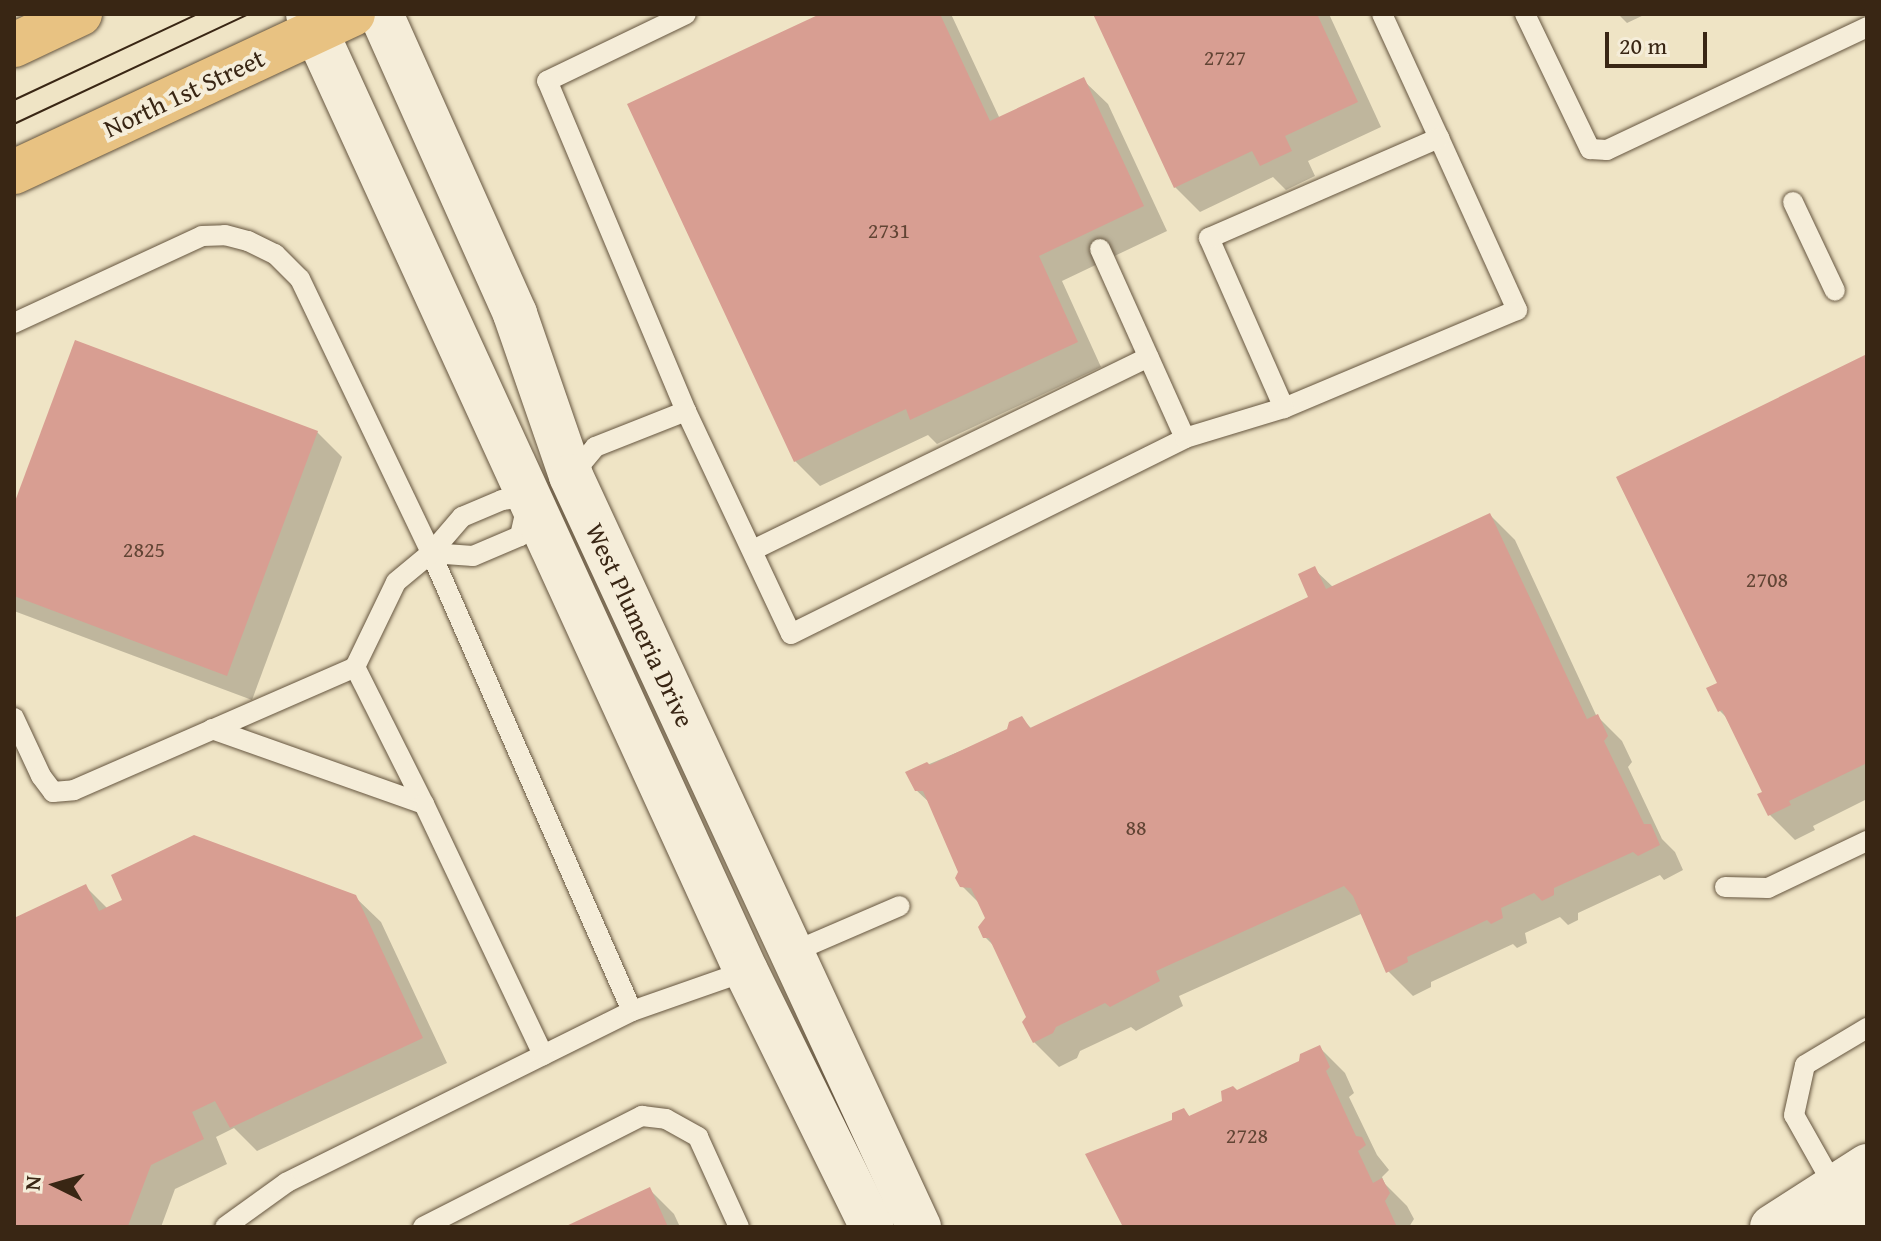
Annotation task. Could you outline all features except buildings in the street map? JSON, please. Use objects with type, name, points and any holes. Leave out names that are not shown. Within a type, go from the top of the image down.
[{"type":"main road","points":[[14,45],[80,14]]},
{"type":"main road","name":"North 1st Street","points":[[14,172],[326,20]]},
{"type":"street","name":"West Plumeria Drive","points":[[381,14],[515,314],[571,476],[919,1227]]},
{"type":"street","name":"West Plumeria Drive","points":[[326,20],[529,496],[746,971],[872,1227]]},
{"type":"street","points":[[529,496],[571,476]]},
{"type":"street","points":[[746,971],[793,952]]},
{"type":"street","points":[[1772,1227],[1852,1204]]},
{"type":"lane","points":[[686,14],[547,81],[686,411],[791,634],[1185,438],[1284,408],[1517,310],[1382,14]]},
{"type":"lane","points":[[1525,14],[1590,149],[1607,150],[1867,27]]},
{"type":"lane","points":[[1284,408],[1209,238],[1439,138]]},
{"type":"lane","points":[[1793,202],[1835,291]]},
{"type":"lane","points":[[14,323],[202,236],[225,235],[275,254],[300,279],[431,553],[632,1011]]},
{"type":"lane","points":[[1100,249],[1185,438]]},
{"type":"lane","points":[[753,550],[1148,357]]},
{"type":"lane","points":[[571,476],[595,447],[686,411]]},
{"type":"lane","points":[[14,718],[41,776],[53,792],[74,790],[355,667],[396,582],[431,553],[462,517],[502,500],[529,496],[520,536],[473,556],[431,553]]},
{"type":"lane","points":[[355,667],[543,1055]]},
{"type":"lane","points":[[212,729],[424,804]]},
{"type":"lane","points":[[1725,887],[1768,888],[1867,841]]},
{"type":"lane","points":[[793,952],[900,906]]},
{"type":"lane","points":[[225,1227],[286,1183],[632,1011],[746,971]]},
{"type":"lane","points":[[1852,1204],[1794,1115],[1805,1065],[1867,1028]]},
{"type":"lane","points":[[423,1227],[642,1116],[666,1119],[698,1137],[739,1227]]},
{"type":"tram line","points":[[14,100],[198,14]]},
{"type":"tram line","points":[[14,124],[249,14]]}]
